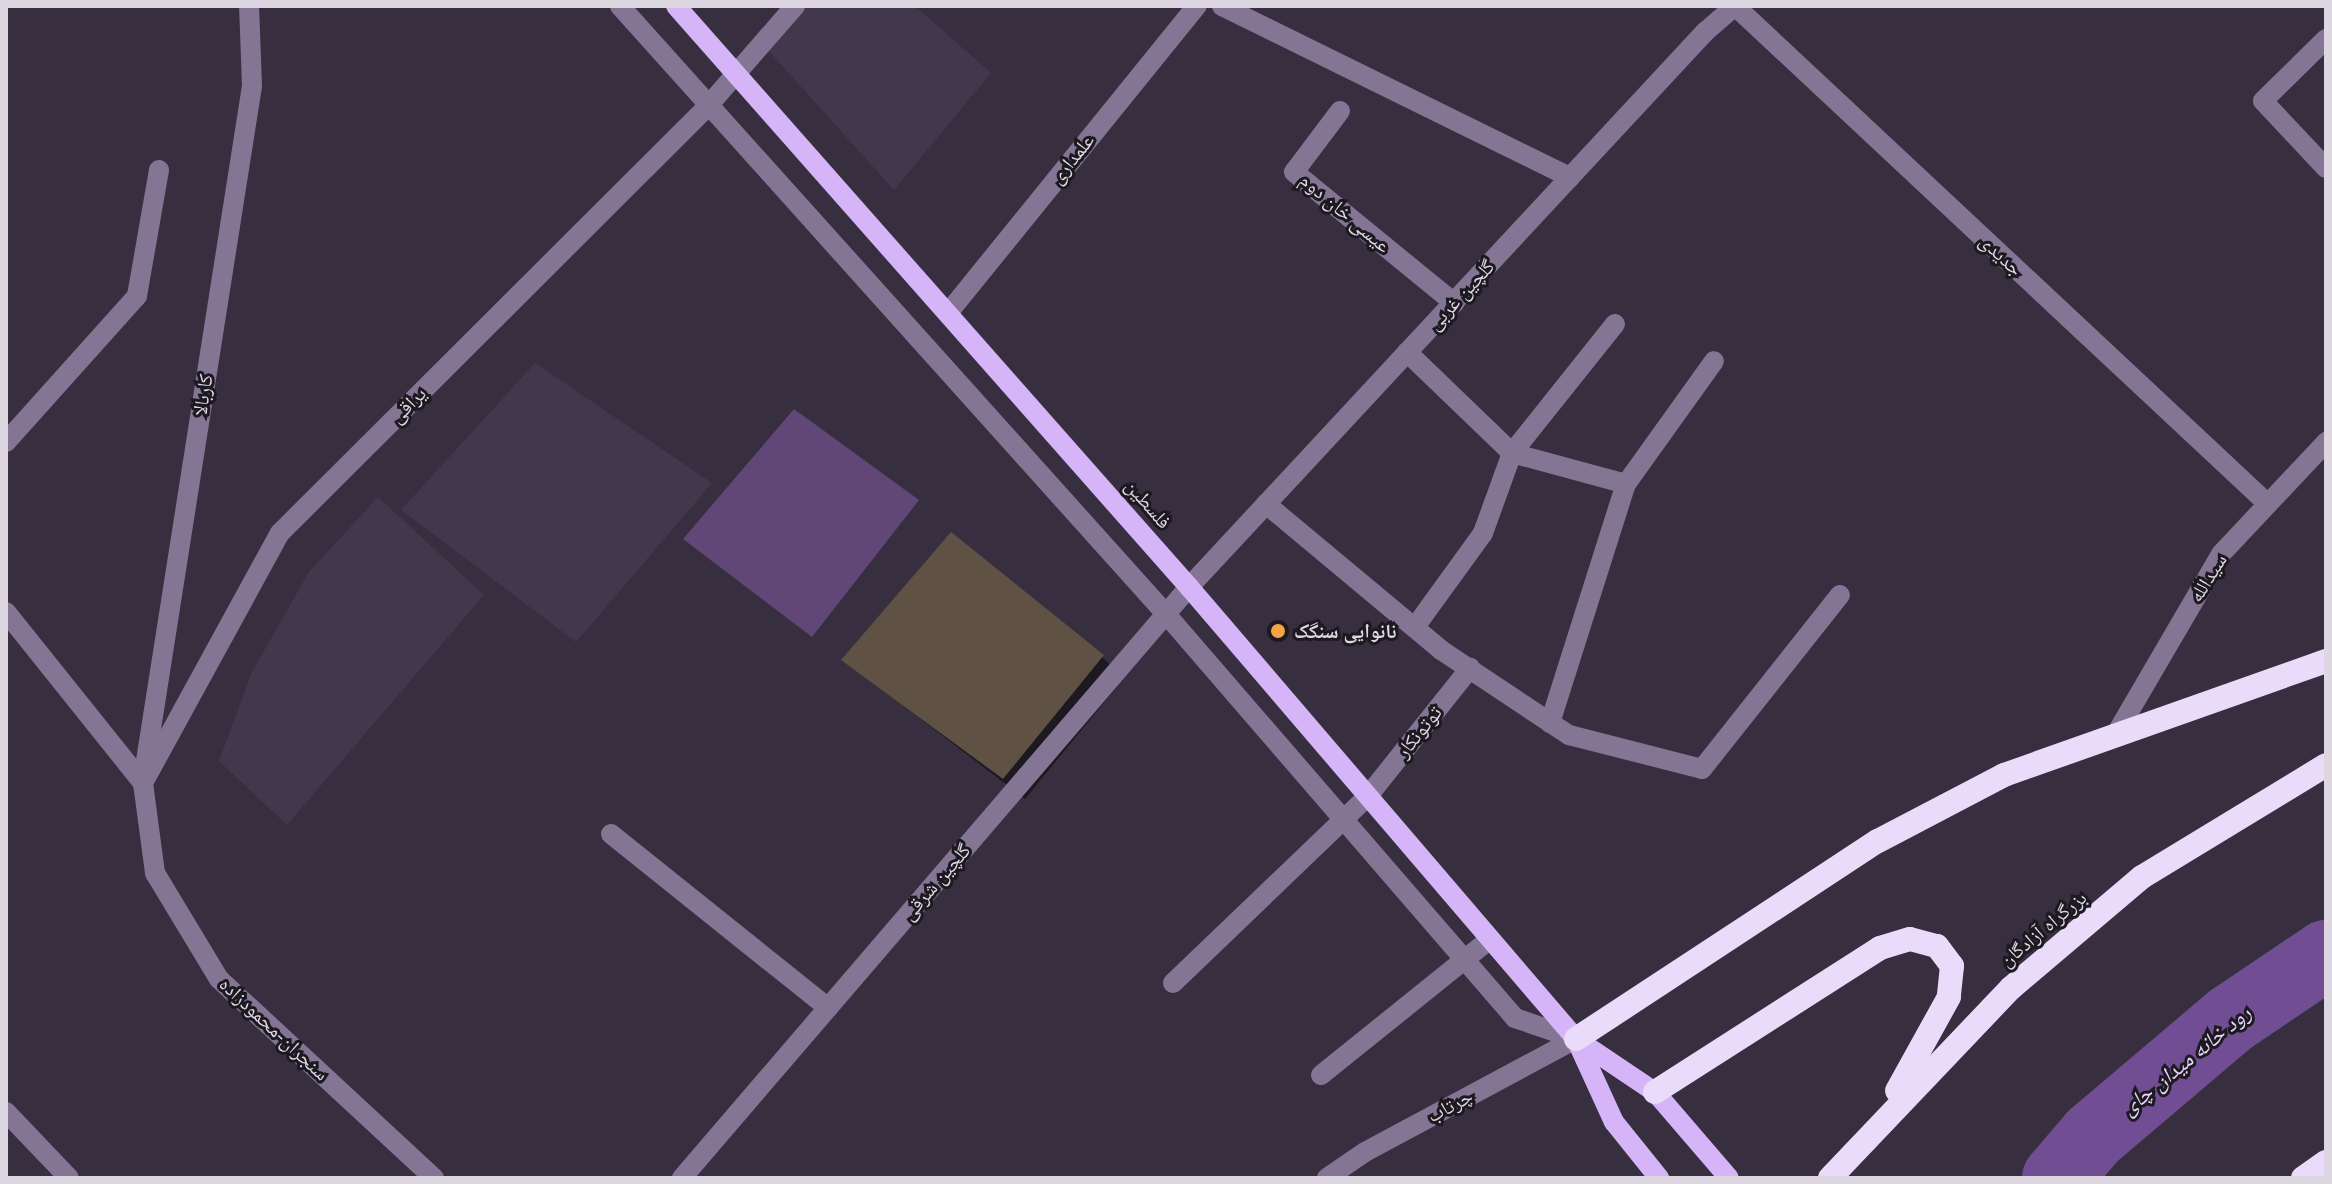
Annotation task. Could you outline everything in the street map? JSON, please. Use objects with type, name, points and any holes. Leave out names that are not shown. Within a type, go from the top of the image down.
[{"type":"highway","points":[[1576,1039],[1878,841],[2004,775],[2326,661]]},
{"type":"highway","name":"بزرگراه آزادگان","points":[[1830,1178],[1882,1119],[2011,988],[2142,877],[2326,765]]},
{"type":"highway","points":[[1655,1092],[1880,948],[1910,939],[1937,946],[1952,966],[1949,997],[1882,1119]]},
{"type":"highway","points":[[2303,1178],[2326,1162]]},
{"type":"main road","name":"فلسطین","points":[[676,6],[1189,587],[1576,1039]]},
{"type":"main road","points":[[1576,1039],[1655,1092],[1729,1178]]},
{"type":"main road","points":[[1576,1039],[1614,1122],[1659,1178]]},
{"type":"street","name":"کاربالا","points":[[143,783],[252,86],[249,6]]},
{"type":"street","points":[[620,6],[1166,614],[1515,1018],[1576,1039]]},
{"type":"street","name":"یراقی","points":[[143,783],[280,533],[708,106],[795,6]]},
{"type":"street","name":"علمداری","points":[[948,313],[1197,6]]},
{"type":"street","points":[[1222,6],[1570,177]]},
{"type":"street","name":"گلچین غربی","points":[[1189,587],[1570,177],[1735,6]]},
{"type":"street","name":"جدیدی","points":[[1735,6],[2268,504]]},
{"type":"street","points":[[2326,39],[2263,101],[2326,168]]},
{"type":"street","name":"عیسی خان دوم","points":[[1340,111],[1294,172],[1454,303]]},
{"type":"street","points":[[6,442],[137,296],[159,170]]},
{"type":"street","points":[[1415,627],[1483,533],[1512,453],[1615,324]]},
{"type":"street","points":[[1407,352],[1512,453],[1626,484]]},
{"type":"street","points":[[1550,723],[1626,484],[1714,361]]},
{"type":"street","name":"سیدالله","points":[[2116,734],[2221,554],[2326,442]]},
{"type":"street","points":[[1266,504],[1415,627],[1569,735],[1702,769],[1840,595]]},
{"type":"street","name":"گلچین شرقی","points":[[682,1178],[1189,587]]},
{"type":"street","points":[[6,612],[143,783]]},
{"type":"street","name":"توتونکار","points":[[1173,983],[1368,796],[1470,668]]},
{"type":"street","name":"سنجران-محمودزاده","points":[[143,783],[155,873],[219,979],[434,1178]]},
{"type":"street","points":[[611,834],[828,1008]]},
{"type":"street","points":[[1321,1075],[1490,939]]},
{"type":"street","name":"چرتاب","points":[[1327,1178],[1365,1152],[1576,1039]]},
{"type":"street","points":[[6,1112],[69,1178]]},
{"type":"shaded area","points":[[804,6],[915,6],[991,73],[894,190],[768,50]]},
{"type":"shaded area","points":[[535,363],[712,483],[576,642],[401,510]]},
{"type":"shaded area","points":[[794,409],[919,500],[812,637],[683,539]]},
{"type":"shaded area","points":[[378,497],[484,595],[287,825],[219,761],[252,672],[309,572]]},
{"type":"building","points":[[951,532],[1104,655],[1003,779],[841,660]]},
{"type":"waterway","name":"رود خانه میدان چای","points":[[2057,1178],[2093,1136],[2231,1019],[2326,955]]},
{"type":"place","name":"نانوایی سنگک","points":[[1278,631]]}]
